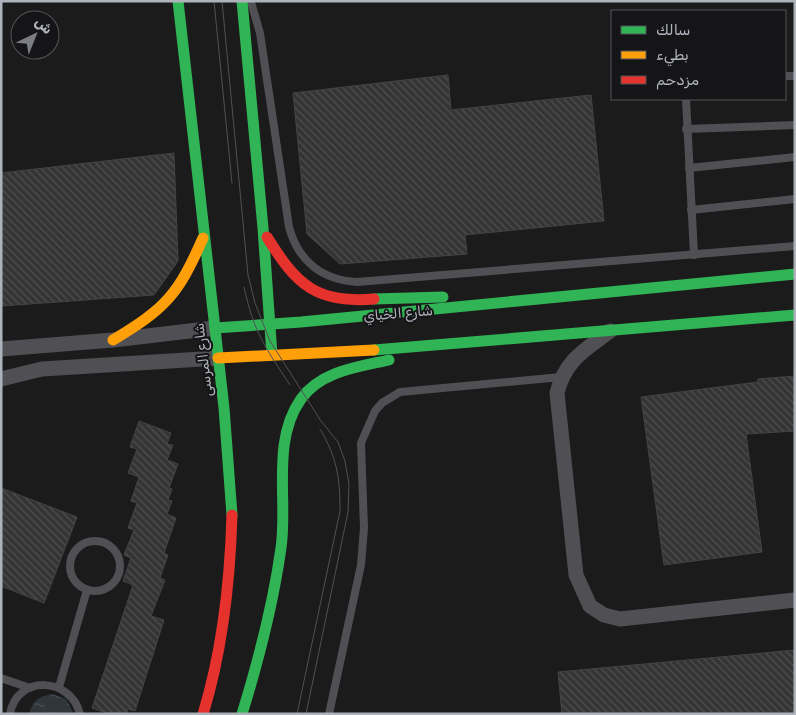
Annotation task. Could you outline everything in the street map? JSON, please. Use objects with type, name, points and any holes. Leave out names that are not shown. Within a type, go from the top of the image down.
[{"type":"main road","name":"شارع المرسى","points":[[178,1],[229,459],[232,516],[232,558],[221,640],[203,714]]},
{"type":"main road","points":[[242,1],[263,228],[272,355]]},
{"type":"main road","points":[[263,228],[277,256],[293,277],[302,285],[325,297],[350,301],[407,296],[442,296],[477,305]]},
{"type":"main road","points":[[113,340],[148,320],[167,305],[184,281],[204,236]]},
{"type":"main road","name":"شارع الخياي","points":[[215,328],[795,274]]},
{"type":"main road","points":[[218,358],[421,347],[795,315]]},
{"type":"main road","points":[[242,714],[263,643],[282,543],[287,438],[294,412],[308,391],[330,375],[354,366],[397,358],[421,347]]},
{"type":"street","name":"شارع الخياي","points":[[1,349],[113,340],[215,328]]},
{"type":"street","points":[[610,331],[580,353],[561,377],[558,393],[576,575],[590,606],[604,615],[620,619],[795,600]]},
{"type":"street","points":[[1,379],[42,369],[218,358]]},
{"type":"lane","points":[[250,1],[260,33],[289,227],[301,255],[308,263],[325,275],[356,282],[694,256],[795,246]]},
{"type":"lane","points":[[686,100],[694,256]]},
{"type":"lane","points":[[686,129],[795,125]]},
{"type":"lane","points":[[689,168],[795,157]]},
{"type":"lane","points":[[691,210],[795,199]]},
{"type":"lane","points":[[329,714],[361,565],[364,528],[361,444],[374,411],[382,403],[400,392],[561,377]]},
{"type":"lane","points":[[90,542],[99,542],[115,551],[119,559],[118,577],[105,589],[86,590],[73,578],[71,560],[81,546],[90,542]]},
{"type":"lane","points":[[59,687],[86,590]]},
{"type":"lane","points":[[1,678],[30,688]]},
{"type":"lane","points":[[10,714],[16,700],[30,688],[39,684],[59,687],[72,697],[80,714]]},
{"type":"water","points":[[52,694],[66,699],[74,714],[29,714],[37,700]]},
{"type":"building","points":[[448,75],[451,110],[591,95],[604,221],[465,235],[467,254],[340,264],[307,234],[293,93]]},
{"type":"building","points":[[174,153],[178,261],[154,295],[1,306],[1,173]]},
{"type":"building","points":[[795,376],[795,431],[746,434],[762,552],[664,565],[641,397],[758,382],[758,379]]},
{"type":"building","points":[[139,421],[171,433],[167,444],[173,445],[167,460],[178,464],[169,488],[172,489],[168,500],[172,501],[167,514],[176,518],[164,553],[168,555],[160,578],[165,580],[151,616],[164,620],[135,711],[128,709],[126,714],[110,714],[92,708],[133,585],[123,581],[131,558],[124,555],[134,530],[128,528],[137,503],[131,501],[139,477],[128,473],[137,449],[130,447]]},
{"type":"building","points":[[1,488],[77,517],[44,603],[1,586]]},
{"type":"building","points":[[795,650],[795,714],[562,714],[558,672]]},
{"type":"tram line","points":[[214,1],[232,183]]},
{"type":"tram line","points":[[222,1],[248,275],[255,303],[270,341],[321,421],[338,442],[345,461],[349,484],[348,512],[306,714]]},
{"type":"tram line","points":[[244,287],[261,339],[290,385]]},
{"type":"tram line","points":[[297,714],[340,511],[339,488],[334,459],[320,429]]},
{"type":"traffic: fast","points":[[178,1],[224,408],[232,515]]},
{"type":"traffic: fast","points":[[242,1],[263,228],[272,355]]},
{"type":"traffic: fast","points":[[215,328],[301,322],[795,274]]},
{"type":"traffic: fast","points":[[374,299],[443,297]]},
{"type":"traffic: fast","points":[[374,350],[795,315]]},
{"type":"traffic: fast","points":[[242,714],[265,632],[278,569],[283,530],[283,452],[286,433],[292,416],[301,399],[309,390],[329,376],[353,368],[389,360]]},
{"type":"traffic: slow","points":[[113,340],[146,319],[178,287],[203,238]]},
{"type":"traffic: slow","points":[[218,358],[374,350]]},
{"type":"traffic: jam","points":[[267,237],[298,279],[322,294],[354,300],[374,299]]},
{"type":"traffic: jam","points":[[203,714],[216,665],[224,616],[232,515]]}]
